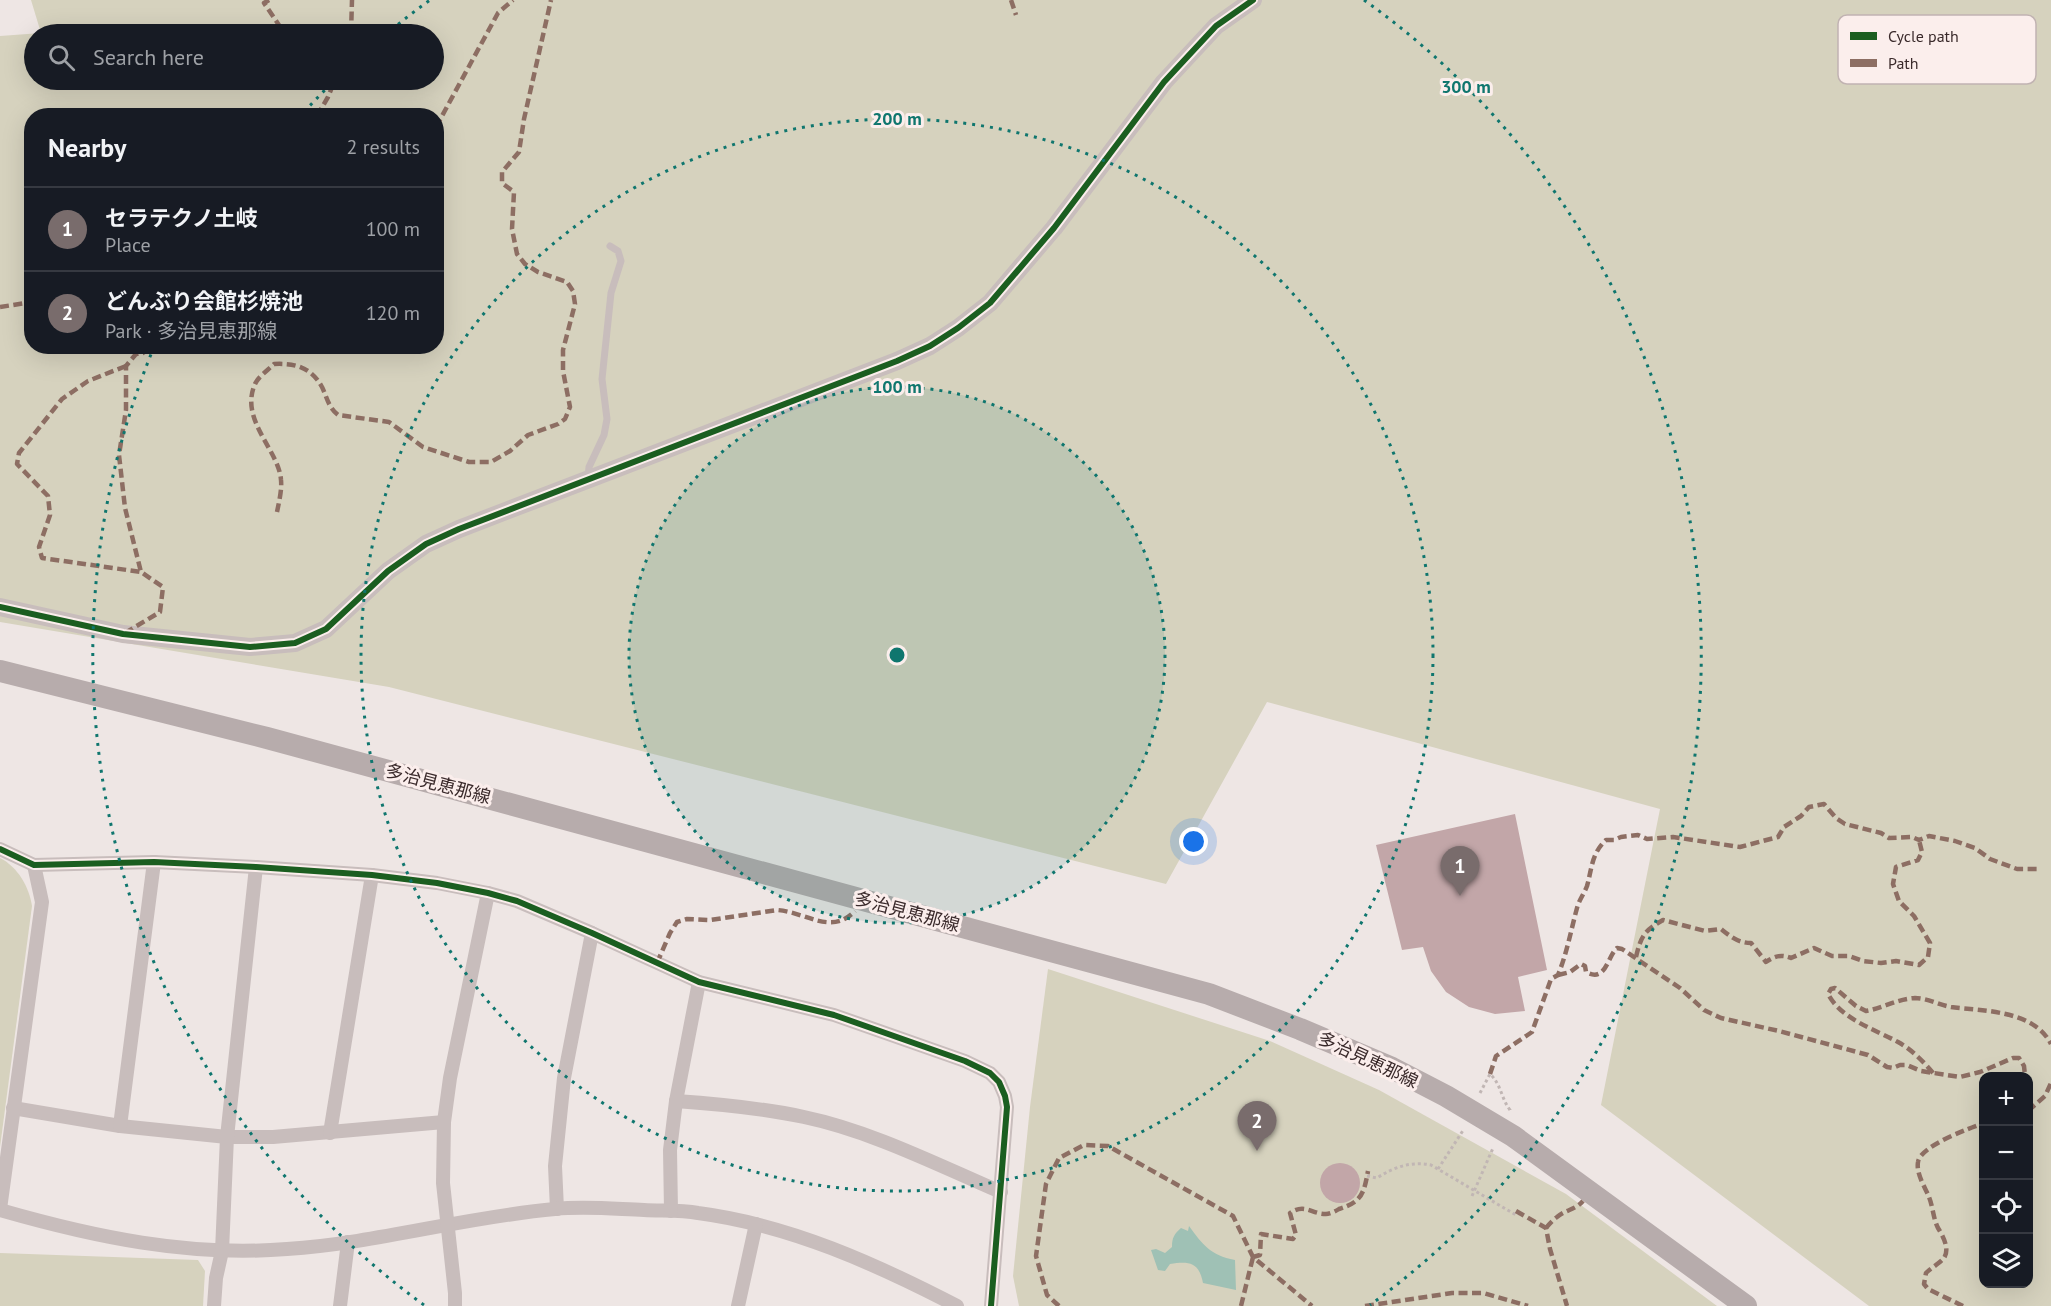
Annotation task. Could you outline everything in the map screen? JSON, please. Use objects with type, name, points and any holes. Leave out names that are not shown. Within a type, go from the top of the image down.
[{"type":"main road","name":"多治見恵那線","points":[[0,671],[267,738],[1209,994],[1392,1068],[1465,1108],[1513,1136],[1557,1167],[1746,1306]]},
{"type":"street","points":[[0,607],[123,634],[250,647],[295,644],[326,629],[388,571],[426,544],[459,529],[897,361],[930,346],[990,303],[1054,228],[1164,82],[1216,26],[1253,0]]},
{"type":"street","points":[[0,849],[34,866],[154,862],[256,867],[372,875],[437,883],[488,893],[517,902],[592,933],[699,982],[834,1015],[965,1061],[990,1073],[999,1083],[1007,1107],[991,1306]]},
{"type":"street","points":[[120,1126],[154,862]]},
{"type":"street","points":[[34,866],[42,903],[0,1209],[62,1228],[134,1243],[222,1251],[287,1250],[557,1209],[599,1208],[697,1212],[756,1224],[825,1246],[882,1268],[957,1306]]},
{"type":"street","points":[[214,1306],[216,1278],[222,1251],[226,1137],[256,867]]},
{"type":"street","points":[[330,1133],[372,875]]},
{"type":"street","points":[[455,1306],[443,1183],[444,1122],[450,1078],[488,893]]},
{"type":"street","points":[[557,1209],[555,1166],[564,1078],[592,933]]},
{"type":"street","points":[[671,1211],[670,1150],[676,1101],[699,982]]},
{"type":"street","points":[[676,1101],[725,1104],[804,1117],[844,1128],[1001,1192]]},
{"type":"street","points":[[13,1108],[120,1126],[226,1137],[273,1137],[444,1122]]},
{"type":"street","points":[[738,1306],[756,1224]]},
{"type":"street","points":[[340,1306],[348,1242]]},
{"type":"lane","points":[[588,479],[589,467],[604,435],[607,419],[602,380],[611,293],[621,261],[618,251],[610,246]]},
{"type":"path","points":[[1478,1096],[1490,1074],[1497,1080],[1504,1101],[1510,1110],[1506,1120]]},
{"type":"path","points":[[1438,1169],[1464,1129]]},
{"type":"path","points":[[1472,1196],[1496,1142]]},
{"type":"path","points":[[1367,1176],[1377,1178],[1390,1170],[1420,1163],[1431,1165],[1516,1215],[1520,1213]]},
{"type":"shaded area","points":[[31,0],[2051,0],[2051,1306],[1869,1306],[1601,1105],[1660,809],[1267,702],[1166,884],[389,687],[0,622],[0,36],[24,34],[24,90],[444,90],[444,24],[38,24]]},
{"type":"shaded area","points":[[0,858],[22,878],[32,906],[0,1147]]},
{"type":"shaded area","points":[[1048,969],[1270,1041],[1379,1090],[1566,1194],[1717,1306],[1019,1306],[1013,1276],[1030,1107]]},
{"type":"shaded area","points":[[1189,1226],[1213,1252],[1235,1260],[1236,1290],[1203,1283],[1196,1267],[1188,1263],[1170,1264],[1165,1271],[1158,1270],[1151,1250],[1156,1249],[1165,1253],[1172,1247],[1177,1232],[1181,1228],[1188,1231]]},
{"type":"shaded area","points":[[0,1253],[198,1260],[205,1271],[203,1306],[0,1306]]},
{"type":"building","points":[[1515,814],[1547,970],[1518,977],[1525,1011],[1495,1014],[1469,1007],[1446,992],[1431,971],[1423,947],[1402,950],[1376,845]]},
{"type":"building","points":[[1340,1163],[1348,1164],[1354,1169],[1359,1175],[1359,1191],[1354,1197],[1348,1202],[1340,1203],[1332,1202],[1326,1197],[1321,1191],[1320,1183],[1321,1175],[1326,1169],[1332,1164]]},
{"type":"marked path","points":[[269,0],[264,3],[278,24]]},
{"type":"marked path","points":[[351,24],[352,0]]},
{"type":"marked path","points":[[444,112],[498,13],[513,0]]},
{"type":"marked path","points":[[277,512],[281,488],[279,469],[256,422],[251,397],[256,381],[274,364],[289,364],[308,371],[318,380],[328,402],[338,415],[389,422],[423,447],[469,462],[491,462],[510,451],[528,435],[558,424],[565,419],[570,407],[563,371],[563,350],[575,304],[573,291],[567,282],[538,272],[525,264],[517,254],[512,229],[514,192],[502,183],[502,172],[519,152],[524,119],[551,0]]},
{"type":"marked path","points":[[1011,0],[1016,15]]},
{"type":"marked path","points":[[322,108],[331,90]]},
{"type":"marked path","points":[[0,307],[24,303]]},
{"type":"marked path","points":[[125,633],[160,612],[163,587],[141,572],[125,508],[119,455],[126,410],[126,366],[136,354]]},
{"type":"marked path","points":[[126,366],[88,381],[62,399],[19,453],[17,464],[48,496],[50,515],[39,547],[42,558],[141,572]]},
{"type":"marked path","points":[[1490,1074],[1496,1056],[1532,1032],[1551,979],[1558,975],[1561,967],[1578,905],[1587,886],[1595,856],[1606,840],[1638,835],[1647,839],[1673,837],[1740,847],[1778,837],[1784,827],[1801,816],[1809,807],[1824,804],[1836,818],[1845,824],[1881,833],[1889,838],[1912,837],[1919,840],[1929,836],[1955,841],[1975,848],[1990,859],[2017,869],[2041,869]]},
{"type":"marked path","points":[[1636,957],[1644,935],[1651,927],[1663,920],[1705,931],[1721,929],[1731,937],[1751,943],[1766,962],[1778,956],[1791,958],[1814,948],[1832,956],[1849,956],[1863,961],[1881,963],[1896,961],[1919,965],[1928,957],[1930,943],[1914,916],[1899,901],[1893,884],[1896,867],[1918,860],[1922,852],[1919,840]]},
{"type":"marked path","points":[[657,963],[677,922],[687,919],[710,920],[777,910],[818,921],[837,922],[855,911]]},
{"type":"marked path","points":[[1558,975],[1570,972],[1581,964],[1585,966],[1586,972],[1598,974],[1605,968],[1617,948],[1622,949],[1680,988],[1704,1010],[1721,1018],[1868,1055],[1887,1067],[1907,1065],[1921,1071],[1960,1077],[1979,1072]]},
{"type":"marked path","points":[[1933,1073],[1903,1045],[1841,1010],[1828,994],[1831,989],[1835,988],[1856,1006],[1866,1011],[1915,998],[1951,1007],[2007,1014],[2033,1024],[2051,1044]]},
{"type":"marked path","points":[[1980,1072],[2013,1058],[2019,1058],[2025,1072]]},
{"type":"marked path","points":[[2033,1107],[2045,1096],[2051,1083]]},
{"type":"marked path","points":[[1963,1306],[1928,1289],[1924,1284],[1926,1273],[1944,1258],[1946,1247],[1920,1176],[1918,1162],[1921,1156],[1936,1144],[1979,1125]]},
{"type":"marked path","points":[[1059,1306],[1047,1295],[1036,1256],[1046,1184],[1059,1158],[1084,1145],[1108,1146],[1233,1216],[1253,1257],[1312,1306]]},
{"type":"marked path","points":[[1253,1257],[1260,1255],[1261,1234],[1293,1239],[1296,1235],[1290,1213],[1295,1210],[1304,1209],[1328,1214],[1353,1203],[1361,1196],[1368,1171]]},
{"type":"marked path","points":[[1546,1228],[1557,1217],[1583,1201]]},
{"type":"marked path","points":[[1516,1211],[1546,1228],[1567,1306]]},
{"type":"marked path","points":[[1241,1306],[1253,1257]]},
{"type":"marked path","points":[[1365,1306],[1452,1293],[1483,1293],[1528,1306]]},
{"type":"cycle path","points":[[0,607],[123,634],[250,647],[295,643],[326,629],[388,571],[426,544],[459,529],[897,361],[930,346],[990,303],[1054,228],[1164,82],[1216,26],[1253,0]]},
{"type":"cycle path","points":[[0,849],[34,865],[154,862],[256,867],[372,875],[437,883],[488,893],[517,901],[699,982],[834,1015],[965,1061],[990,1073],[999,1082],[1007,1107],[991,1306]]},
{"type":"place","name":"セラテクノ土岐","points":[[1460,896]]},
{"type":"place","name":"どんぶり会館杉焼池","points":[[1257,1151]]}]
